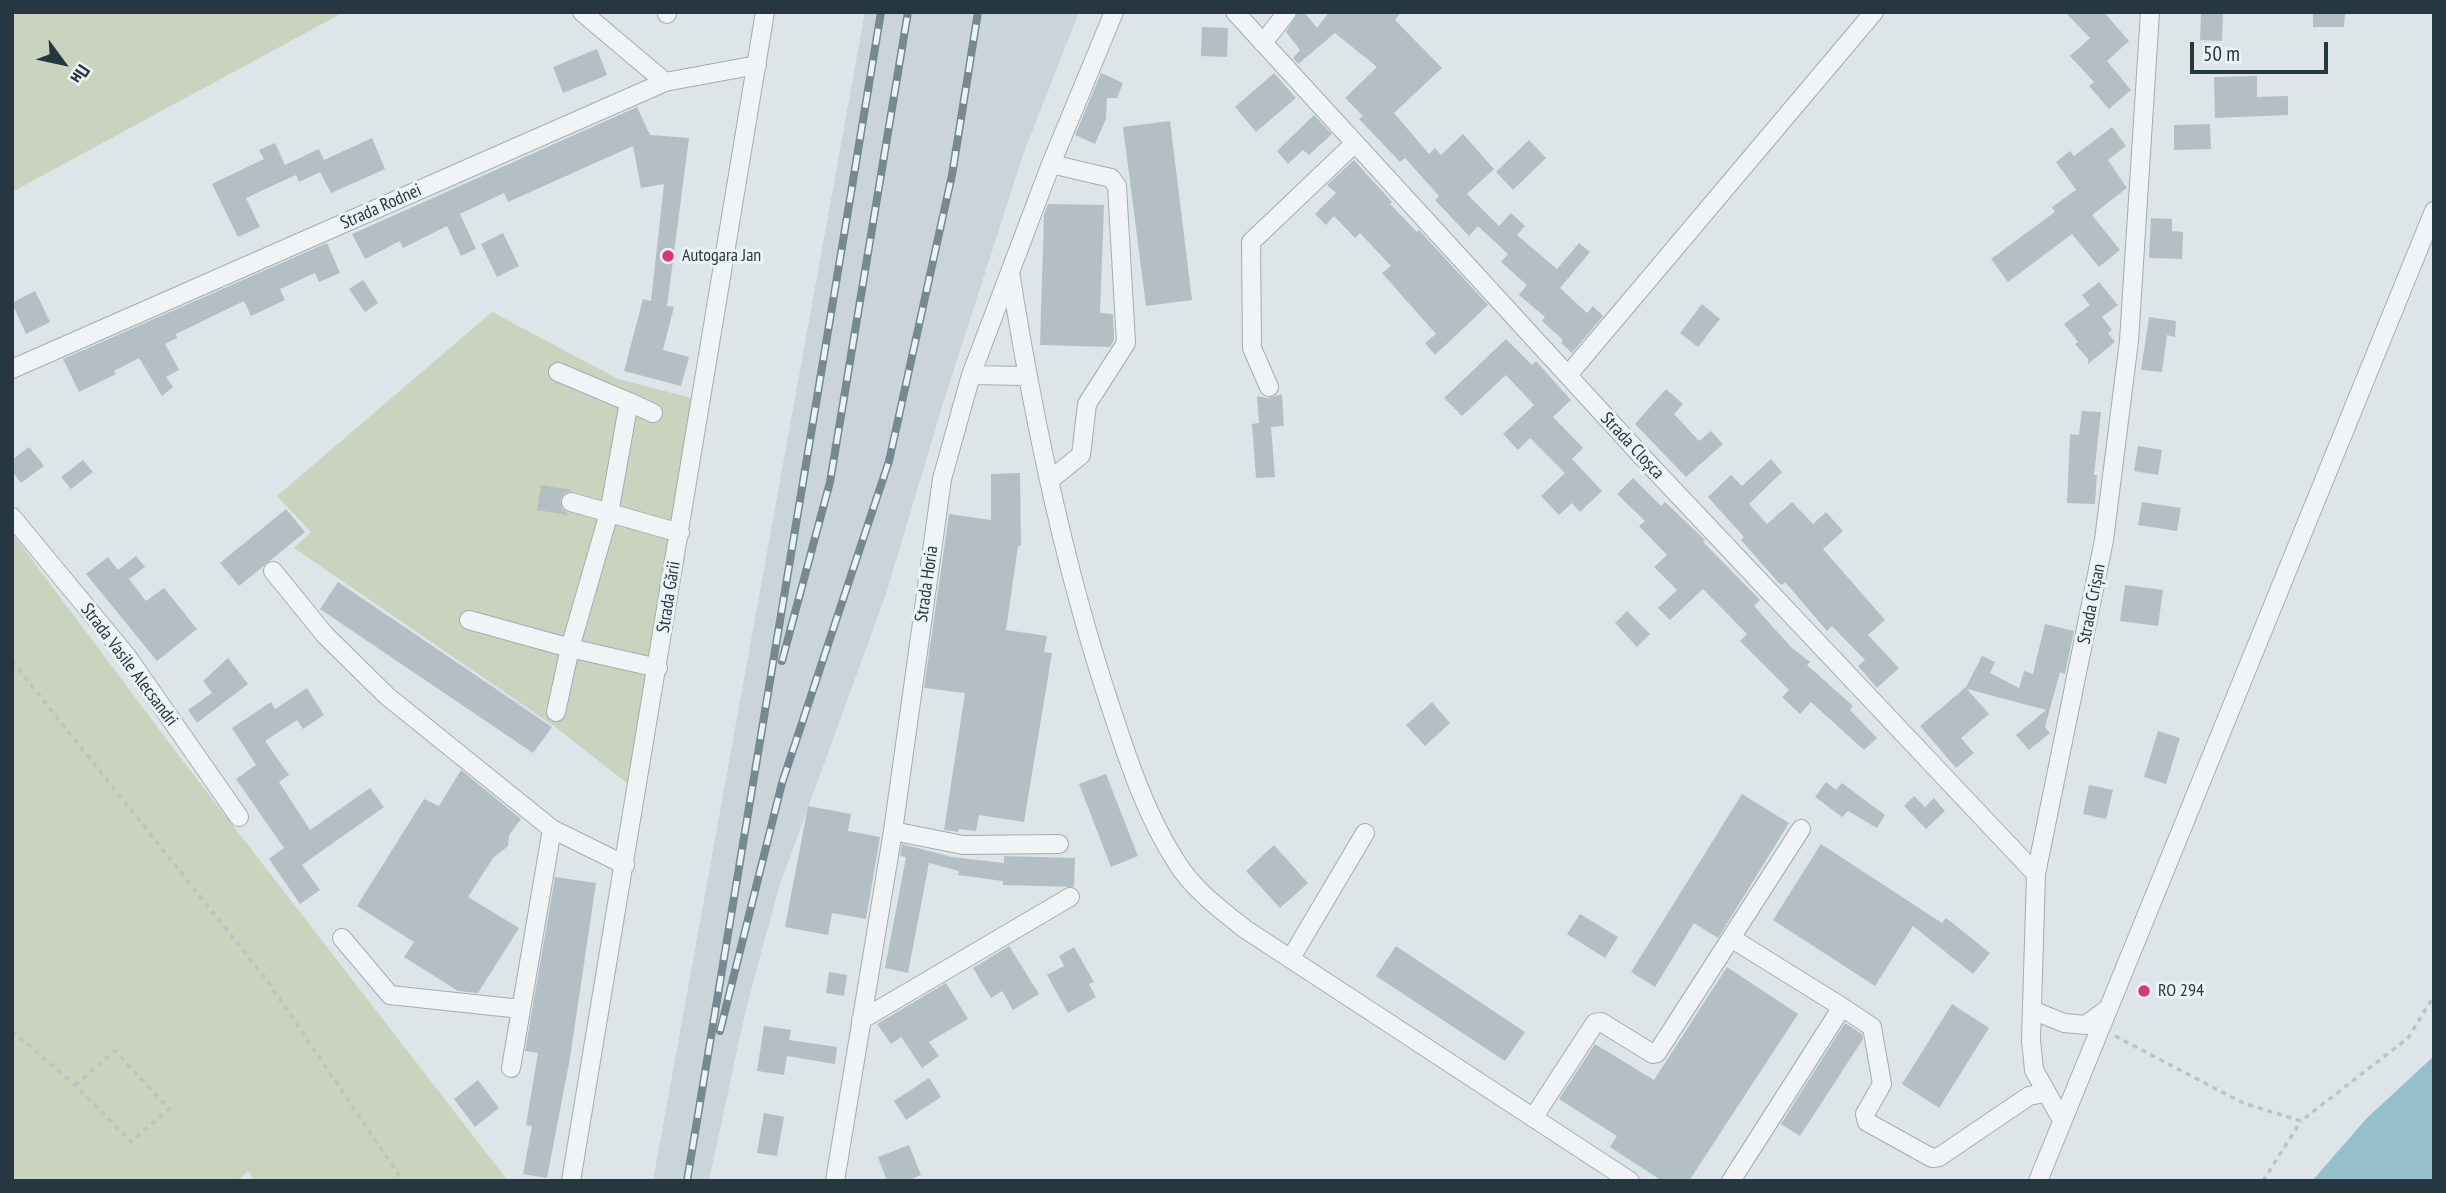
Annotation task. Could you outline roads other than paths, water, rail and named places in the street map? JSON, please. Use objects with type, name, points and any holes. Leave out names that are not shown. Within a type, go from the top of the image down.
[{"type":"street","name":"Strada Gării","points":[[571,1181],[765,12]]},
{"type":"street","name":"Strada Horia","points":[[835,1181],[893,831],[942,479],[971,375],[1051,164],[1114,12]]},
{"type":"street","name":"Strada Cloșca","points":[[1235,12],[1567,375],[2036,873]]},
{"type":"street","points":[[1263,43],[1287,12]]},
{"type":"street","points":[[1567,375],[1874,12]]},
{"type":"street","name":"Strada Crișan","points":[[2062,1120],[2044,1093],[2034,1070],[2032,1010],[2036,873],[2104,540],[2129,341],[2150,12]]},
{"type":"street","points":[[583,13],[665,82]]},
{"type":"street","name":"Strada Rodnei","points":[[12,369],[665,82],[757,65]]},
{"type":"street","points":[[1269,387],[1252,348],[1251,242],[1355,143]]},
{"type":"street","points":[[1050,480],[1081,455],[1087,404],[1126,343],[1117,186],[1111,178],[1051,164]]},
{"type":"street","points":[[2038,1181],[2434,211]]},
{"type":"street","points":[[1010,272],[1026,376],[1090,646],[1146,807],[1177,864],[1206,898],[1245,929],[1630,1181]]},
{"type":"street","points":[[558,372],[653,413]]},
{"type":"street","points":[[971,375],[1026,376]]},
{"type":"street","points":[[556,712],[570,648],[608,513],[629,402]]},
{"type":"street","points":[[571,502],[680,533]]},
{"type":"street","name":"Strada Vasile Alecsandri","points":[[12,517],[126,656],[239,817]]},
{"type":"street","points":[[273,571],[325,635],[387,696],[552,829],[625,865]]},
{"type":"street","points":[[469,620],[570,648],[657,668]]},
{"type":"street","points":[[511,1068],[552,829]]},
{"type":"street","points":[[1533,1118],[1595,1023],[1601,1022],[1653,1054],[1657,1053],[1801,829]]},
{"type":"street","points":[[893,831],[963,845],[1059,844]]},
{"type":"street","points":[[1291,958],[1365,833]]},
{"type":"street","points":[[861,1020],[1070,897]]},
{"type":"street","points":[[342,938],[390,995],[521,1009]]},
{"type":"street","points":[[1731,938],[1872,1027],[1882,1084],[1865,1114],[1867,1122],[1932,1158],[1939,1157],[2029,1096],[2044,1093]]},
{"type":"street","points":[[1731,1181],[1842,1007]]},
{"type":"street","points":[[2032,1010],[2056,1021],[2085,1025],[2109,1007]]},
{"type":"water","points":[[2434,1056],[2434,1181],[2312,1181],[2367,1118]]},
{"type":"railway","points":[[687,1181],[881,12]]},
{"type":"railway","points":[[782,661],[830,482],[908,12]]},
{"type":"railway","points":[[720,1031],[782,783],[889,461],[952,175],[978,12]]},
{"type":"place","name":"Autogara Jan","points":[[668,256]]},
{"type":"place","name":"RO 294","points":[[2144,991]]}]
